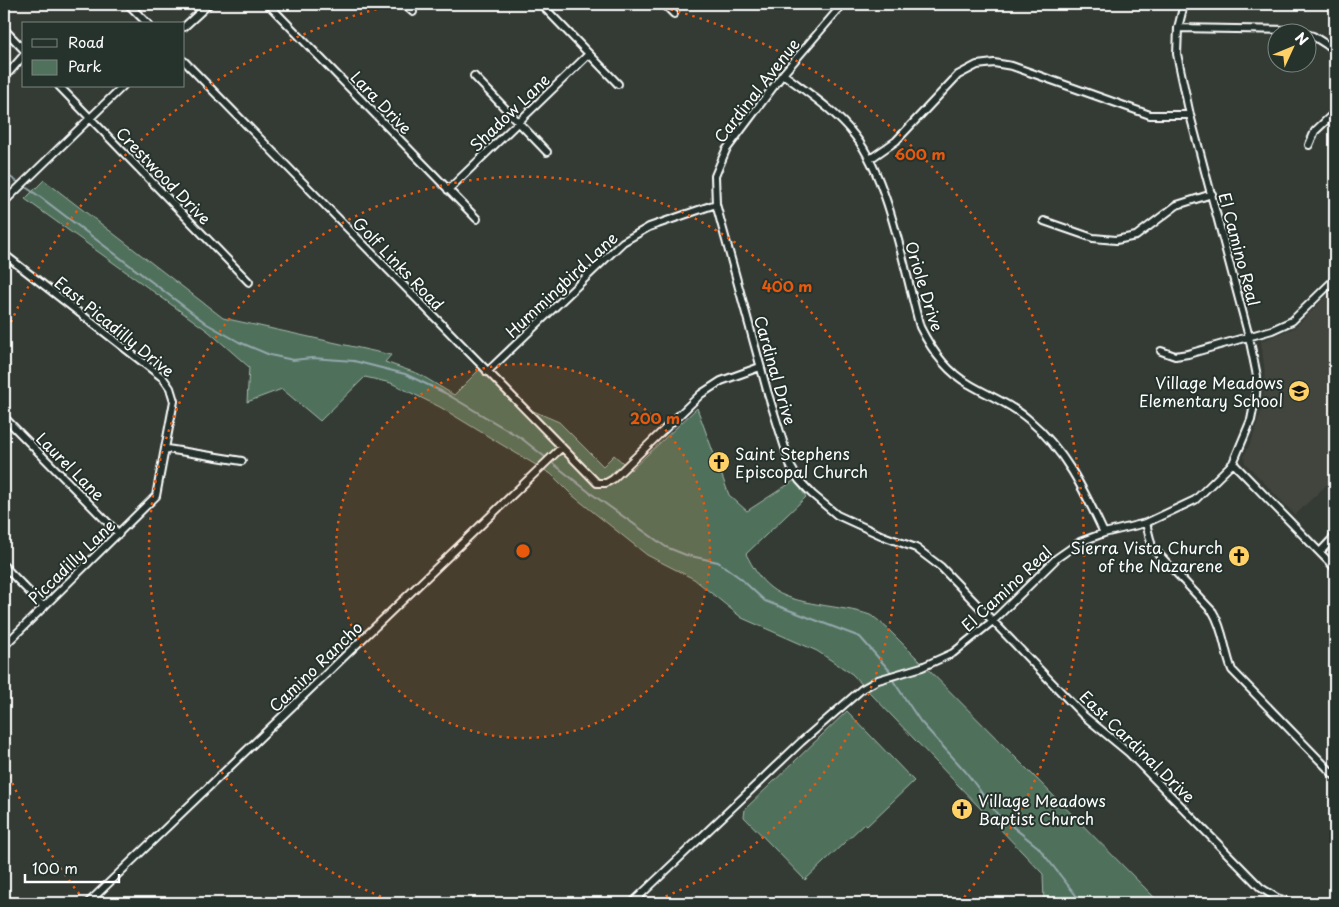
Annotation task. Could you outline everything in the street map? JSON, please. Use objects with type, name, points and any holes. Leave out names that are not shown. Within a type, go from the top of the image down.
[{"type":"street","points":[[128,4],[146,22]]},
{"type":"street","points":[[185,26],[209,4]]},
{"type":"street","name":"Lara Drive","points":[[268,4],[477,219]]},
{"type":"street","points":[[404,4],[413,12]]},
{"type":"street","points":[[542,4],[618,84]]},
{"type":"street","points":[[664,4],[674,14]]},
{"type":"street","name":"Cardinal Avenue","points":[[716,204],[715,176],[719,163],[738,132],[783,74],[843,4]]},
{"type":"street","name":"El Camino Real","points":[[632,903],[848,699],[862,689],[891,676],[922,667],[953,653],[994,620],[1057,558],[1080,542],[1104,533],[1146,524],[1195,500],[1232,464],[1251,420],[1256,395],[1257,376],[1249,337],[1190,115],[1177,54],[1178,28],[1184,4]]},
{"type":"street","points":[[1178,28],[1266,30]]},
{"type":"street","points":[[4,29],[22,48]]},
{"type":"street","points":[[1316,38],[1335,50]]},
{"type":"street","name":"Shadow Lane","points":[[448,190],[589,54]]},
{"type":"street","points":[[4,78],[22,57]]},
{"type":"street","name":"Golf Links Road","points":[[185,62],[597,483],[606,483],[613,479],[701,394],[721,381],[760,367]]},
{"type":"street","points":[[870,159],[896,142],[958,75],[977,65],[994,63],[1012,66],[1150,115],[1190,115]]},
{"type":"street","name":"Oriole Drive","points":[[783,74],[837,116],[856,136],[870,159],[886,201],[920,327],[928,344],[954,373],[967,383],[1014,409],[1049,439],[1081,482],[1104,533]]},
{"type":"street","points":[[474,76],[547,152]]},
{"type":"street","name":"Crestwood Drive","points":[[61,88],[249,282]]},
{"type":"street","points":[[4,202],[121,88]]},
{"type":"street","points":[[1309,145],[1315,131],[1335,112]]},
{"type":"street","points":[[1044,221],[1093,238],[1116,240],[1136,236],[1176,205],[1212,194]]},
{"type":"street","name":"Hummingbird Lane","points":[[487,372],[623,242],[649,227],[716,204]]},
{"type":"street","name":"Cardinal Drive","points":[[716,204],[760,367],[791,467],[812,494],[847,521],[906,543],[928,555],[994,620]]},
{"type":"street","name":"East Picadilly Drive","points":[[4,254],[162,378],[170,388],[174,401],[167,449],[156,496]]},
{"type":"street","points":[[1161,351],[1175,356],[1188,354],[1272,330],[1292,321],[1335,279]]},
{"type":"street","name":"Laurel Lane","points":[[4,417],[119,534]]},
{"type":"street","name":"Camino Rancho","points":[[88,903],[561,448]]},
{"type":"street","points":[[167,449],[242,461]]},
{"type":"street","points":[[1232,464],[1335,568]]},
{"type":"street","name":"Piccadilly Lane","points":[[4,646],[156,496]]},
{"type":"street","points":[[1146,524],[1152,547],[1213,612],[1220,624],[1226,654],[1232,670],[1335,776]]},
{"type":"street","points":[[1320,552],[1335,536]]},
{"type":"street","points":[[4,566],[44,606]]},
{"type":"street","name":"East Cardinal Drive","points":[[994,620],[1083,715],[1129,753],[1261,888],[1277,898],[1292,903]]},
{"type":"shaded area","name":"Village Meadows Elementary School","points":[[1335,288],[1335,477],[1295,515],[1245,463],[1244,456],[1253,437],[1262,409],[1265,374],[1261,341],[1294,328]]},
{"type":"green space","points":[[44,180],[223,318],[391,355],[385,362],[419,374],[454,395],[479,370],[524,407],[559,422],[603,466],[614,455],[631,470],[697,408],[729,495],[747,511],[795,480],[806,497],[746,554],[763,581],[780,594],[805,602],[859,612],[870,615],[877,620],[1160,903],[1044,903],[1043,874],[852,674],[817,651],[742,618],[694,579],[647,555],[572,495],[551,474],[440,407],[391,383],[365,377],[320,421],[282,389],[247,402],[249,367],[208,331],[25,199]]},
{"type":"green space","points":[[847,711],[914,781],[867,826],[864,824],[805,880],[744,817],[745,809]]},
{"type":"waterway","points":[[4,173],[39,196],[207,324],[239,342],[270,355],[293,360],[312,358],[354,361],[405,374],[445,393],[521,438],[589,492],[666,547],[686,555],[718,562],[740,578],[765,601],[860,637],[890,671],[894,682],[920,721],[966,772],[998,815],[1038,847],[1082,903]]},
{"type":"place","name":"Village Meadows Elementary School","points":[[1299,391]]},
{"type":"place","name":"Saint Stephens Episcopal Church","points":[[719,462]]},
{"type":"place","name":"Sierra Vista Church of the Nazarene","points":[[1239,556]]},
{"type":"place","name":"Village Meadows Baptist Church","points":[[962,809]]}]
